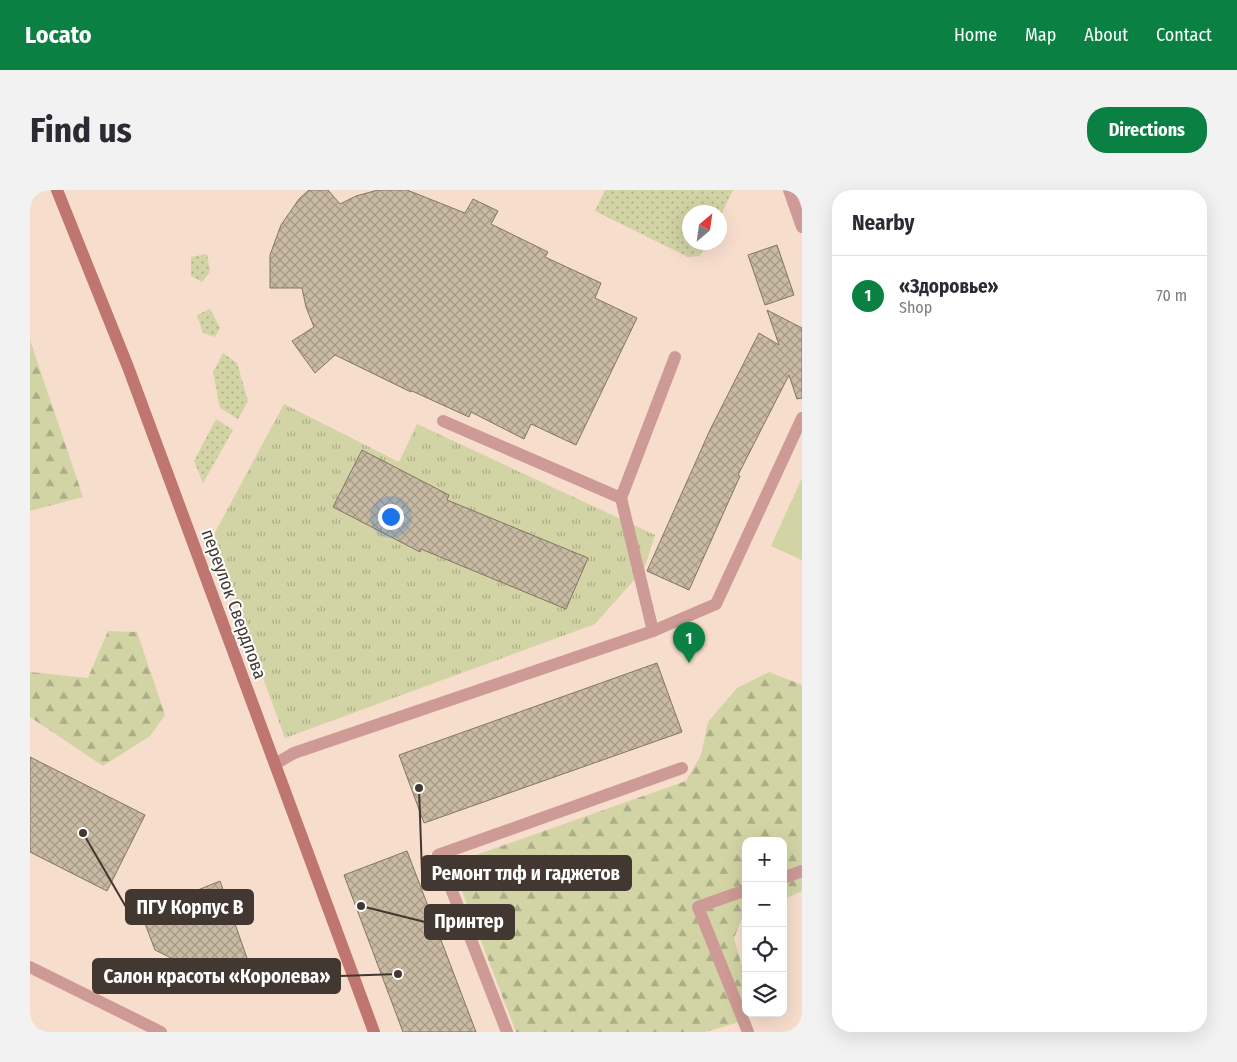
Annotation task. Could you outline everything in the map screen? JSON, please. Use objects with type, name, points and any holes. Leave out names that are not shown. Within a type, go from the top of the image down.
[{"type":"main road","name":"переулок Свердлова","points":[[58,190],[128,367],[374,1032]]},
{"type":"street","points":[[789,190],[802,227]]},
{"type":"street","points":[[653,631],[621,498],[675,357]]},
{"type":"street","points":[[275,764],[294,753],[653,631],[716,604],[802,418]]},
{"type":"street","points":[[443,421],[621,498]]},
{"type":"street","points":[[507,1032],[438,855],[682,768]]},
{"type":"street","points":[[787,877],[802,872]]},
{"type":"street","points":[[742,891],[698,907],[748,1032]]},
{"type":"street","points":[[30,966],[161,1032]]},
{"type":"green space","points":[[605,190],[733,190],[726,205],[682,205],[682,250],[703,250],[700,256],[688,257],[595,211]]},
{"type":"green space","points":[[207,254],[210,272],[202,282],[191,276],[191,257]]},
{"type":"green space","points":[[210,309],[220,328],[215,337],[203,333],[197,315]]},
{"type":"green space","points":[[30,340],[83,497],[30,511]]},
{"type":"green space","points":[[223,353],[237,363],[248,401],[238,419],[220,408],[213,372]]},
{"type":"green space","points":[[284,404],[399,462],[417,424],[655,535],[644,569],[595,624],[285,738],[212,538]]},
{"type":"green space","points":[[216,419],[233,430],[203,483],[194,461]]},
{"type":"green space","points":[[802,478],[802,560],[771,546]]},
{"type":"green space","points":[[108,631],[137,632],[165,715],[150,736],[103,766],[30,717],[30,672],[88,678]]},
{"type":"green space","points":[[769,672],[802,685],[802,891],[787,898],[787,837],[742,837],[742,918],[734,938],[742,967],[742,1016],[739,1022],[705,1032],[516,1032],[460,886],[461,862],[473,856],[686,781],[701,755],[708,722],[737,688]]},
{"type":"building","points":[[309,190],[328,190],[340,204],[356,196],[378,190],[407,190],[465,213],[473,199],[498,211],[491,224],[548,252],[545,257],[601,283],[595,298],[637,318],[576,445],[531,424],[524,439],[471,412],[469,417],[411,392],[335,355],[315,373],[292,341],[314,327],[306,307],[302,288],[270,288],[270,255],[281,225],[299,199]]},
{"type":"building","points":[[777,245],[794,295],[765,305],[748,255]]},
{"type":"building","points":[[767,310],[802,328],[802,398],[797,399],[789,375],[738,475],[740,476],[689,590],[647,571],[710,430],[759,333],[779,345]]},
{"type":"building","points":[[362,450],[449,495],[447,500],[588,558],[566,609],[421,549],[420,552],[333,507]]},
{"type":"building","points":[[657,663],[682,732],[424,823],[399,755]]},
{"type":"building","points":[[30,757],[145,815],[107,891],[30,852]]},
{"type":"building","points":[[407,851],[476,1032],[403,1032],[344,875]]},
{"type":"building","points":[[220,881],[253,975],[225,985],[155,950],[141,913]]},
{"type":"place","name":"«Здоровье»","points":[[689,663]]},
{"type":"place","name":"Ремонт тлф и гаджетов","points":[[419,788]]},
{"type":"place","name":"ПГУ Корпус В","points":[[83,833]]},
{"type":"place","name":"Принтер","points":[[361,906]]},
{"type":"place","name":"Салон красоты «Королева»","points":[[398,974]]}]
